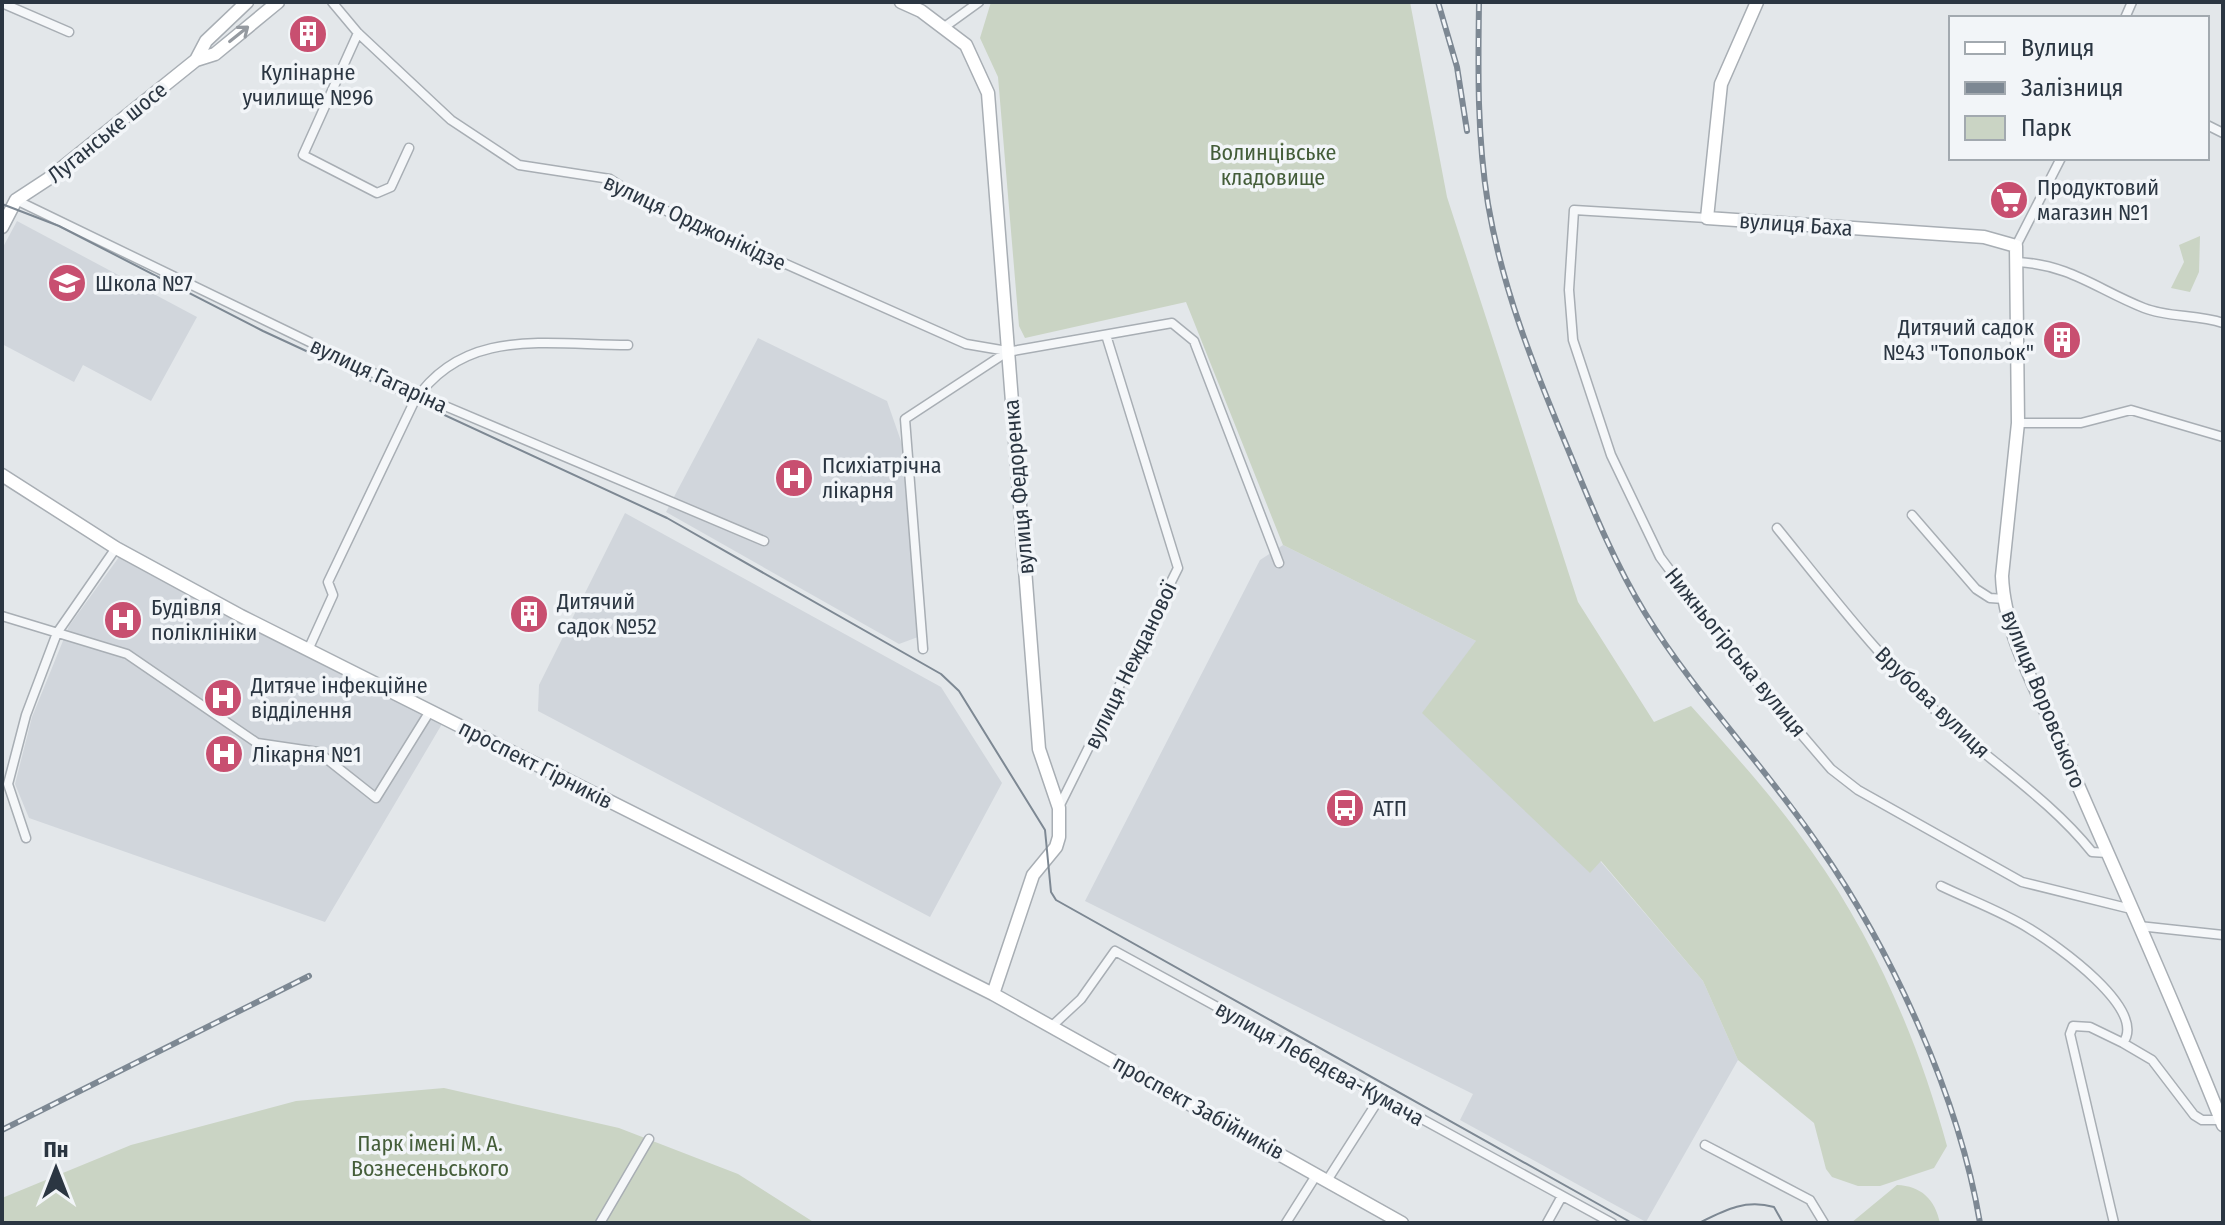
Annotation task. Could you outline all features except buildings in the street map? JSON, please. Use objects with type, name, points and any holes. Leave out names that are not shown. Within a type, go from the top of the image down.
[{"type":"street","name":"Луганське шосе","points":[[196,60],[206,41],[247,2]]},
{"type":"street","name":"Луганське шосе","points":[[16,200],[48,179],[196,60],[215,54],[278,2]]},
{"type":"street","name":"вулиця Орджонікідзе","points":[[332,2],[358,33],[451,120],[519,165],[610,179],[644,201],[966,344],[1007,352]]},
{"type":"street","name":"вулиця Федоренка","points":[[901,2],[921,11],[966,45],[988,93],[1039,749],[1061,821],[1056,847],[1033,875],[993,994]]},
{"type":"street","points":[[943,28],[979,2]]},
{"type":"street","points":[[1707,218],[1721,84],[1757,2]]},
{"type":"street","points":[[2,3],[69,32]]},
{"type":"street","points":[[358,33],[303,155],[377,193],[391,187],[409,148]]},
{"type":"street","points":[[2016,246],[2060,160]]},
{"type":"street","name":"вулиця Гагаріна","points":[[2,193],[419,395],[764,541]]},
{"type":"street","points":[[2,227],[16,200]]},
{"type":"street","name":"вулиця Баха","points":[[1574,210],[1984,237],[2016,246]]},
{"type":"street","name":"Нижньогірська вулиця","points":[[1574,210],[1569,290],[1572,328],[1611,455],[1660,557],[1731,652],[1831,769],[1858,790],[2022,882],[2131,909]]},
{"type":"street","name":"вулиця Воровського","points":[[2016,246],[2018,423],[2002,576],[2004,599],[2013,629],[2222,1122]]},
{"type":"street","points":[[2018,262],[2061,267],[2145,308],[2223,323]]},
{"type":"street","points":[[923,649],[905,419],[1007,352],[1172,323],[1194,341],[1279,563]]},
{"type":"street","name":"вулиця Нежданової","points":[[1059,808],[1178,568],[1106,335]]},
{"type":"street","points":[[308,650],[333,595],[328,582],[428,380],[449,362],[478,349],[628,345]]},
{"type":"street","points":[[2018,423],[2098,421],[2131,410],[2223,437]]},
{"type":"street","name":"проспект Гірників","points":[[2,475],[116,548],[308,650],[993,994]]},
{"type":"street","points":[[1912,515],[1976,589],[1990,598],[2004,599]]},
{"type":"street","name":"Врубова вулиця","points":[[1777,528],[1874,645],[1950,724],[2056,813],[2092,852],[2107,853]]},
{"type":"street","points":[[26,838],[5,784],[26,715],[57,633],[116,548]]},
{"type":"street","points":[[2,616],[127,654],[257,743],[318,752],[376,798],[430,711]]},
{"type":"street","points":[[1941,886],[2028,927],[2090,976],[2128,1018],[2128,1033],[2123,1043]]},
{"type":"street","points":[[2139,926],[2223,935]]},
{"type":"street","name":"вулиця Лебедєва-Кумача","points":[[1052,1026],[1081,999],[1115,951],[1612,1223]]},
{"type":"street","name":"проспект Забійників","points":[[993,994],[1323,1176],[1402,1223]]},
{"type":"street","points":[[2114,1223],[2072,1054],[2071,1029],[2081,1024],[2152,1060],[2194,1115],[2202,1120],[2222,1122]]},
{"type":"street","points":[[1286,1223],[1381,1096]]},
{"type":"street","points":[[600,1223],[649,1139]]},
{"type":"street","points":[[1705,1145],[1810,1200],[1824,1223]]},
{"type":"street","points":[[1547,1223],[1562,1196]]},
{"type":"shaded area","name":"Школа №7","points":[[17,221],[197,317],[151,401],[83,365],[74,382],[2,344],[2,249]]},
{"type":"shaded area","name":"Психіатрічна лікарня","points":[[758,338],[887,401],[902,444],[918,637],[899,644],[666,512]]},
{"type":"shaded area","points":[[625,513],[941,687],[1002,783],[930,917],[538,711],[539,685]]},
{"type":"shaded area","points":[[1283,545],[1476,641],[1590,872],[1600,861],[1703,981],[1738,1060],[1646,1222],[1460,1120],[1473,1094],[1085,901],[1260,560]]},
{"type":"shaded area","name":"Лікарня №1","points":[[119,557],[442,724],[325,922],[29,818],[15,784],[32,717],[69,626]]},
{"type":"green space","name":"Волинцівське кладовище","points":[[991,2],[1410,2],[1447,197],[1578,602],[1654,722],[1691,706],[1784,814],[1835,886],[1893,993],[1923,1069],[1947,1146],[1934,1168],[1880,1186],[1858,1186],[1832,1177],[1826,1169],[1814,1123],[1738,1060],[1703,981],[1601,861],[1590,873],[1422,713],[1476,641],[1283,545],[1186,302],[1025,338],[1019,326],[998,77],[980,38]]},
{"type":"green space","points":[[2200,236],[2199,272],[2190,292],[2171,288],[2184,262],[2179,245]]},
{"type":"green space","name":"Парк імені М. А. Вознесеньського","points":[[444,1088],[619,1128],[738,1174],[815,1223],[2,1223],[2,1198],[131,1145],[296,1101]]},
{"type":"green space","points":[[1897,1185],[1926,1195],[1935,1207],[1940,1223],[1851,1223]]},
{"type":"tram line","points":[[2,204],[59,226],[263,331],[667,518],[941,674],[959,691],[1045,830],[1051,892],[1056,900],[1632,1223]]},
{"type":"tram line","points":[[1699,1223],[1727,1210],[1754,1204],[1774,1207],[1783,1223]]},
{"type":"railway","points":[[1438,2],[1457,67],[1467,131]]},
{"type":"railway","points":[[1479,2],[1480,129],[1488,204],[1510,295],[1553,413],[1602,529],[1645,613],[1686,673],[1798,816],[1872,931],[1939,1076],[1970,1175],[1980,1223]]},
{"type":"railway","points":[[2,1130],[309,976]]},
{"type":"place","name":"Кулінарне училище №96","points":[[308,34]]},
{"type":"place","name":"Продуктовий магазин №1","points":[[2009,200]]},
{"type":"place","name":"Школа №7","points":[[67,283]]},
{"type":"place","name":"Дитячий садок №43 \"Топольок\"","points":[[2062,340]]},
{"type":"place","name":"Психіатрічна лікарня","points":[[794,478]]},
{"type":"place","name":"Дитячий садок №52","points":[[529,614]]},
{"type":"place","name":"Будівля поліклініки","points":[[123,620]]},
{"type":"place","name":"Дитяче інфекційне відділення","points":[[223,698]]},
{"type":"place","name":"Лікарня №1","points":[[224,754]]},
{"type":"place","name":"АТП","points":[[1345,808]]}]
